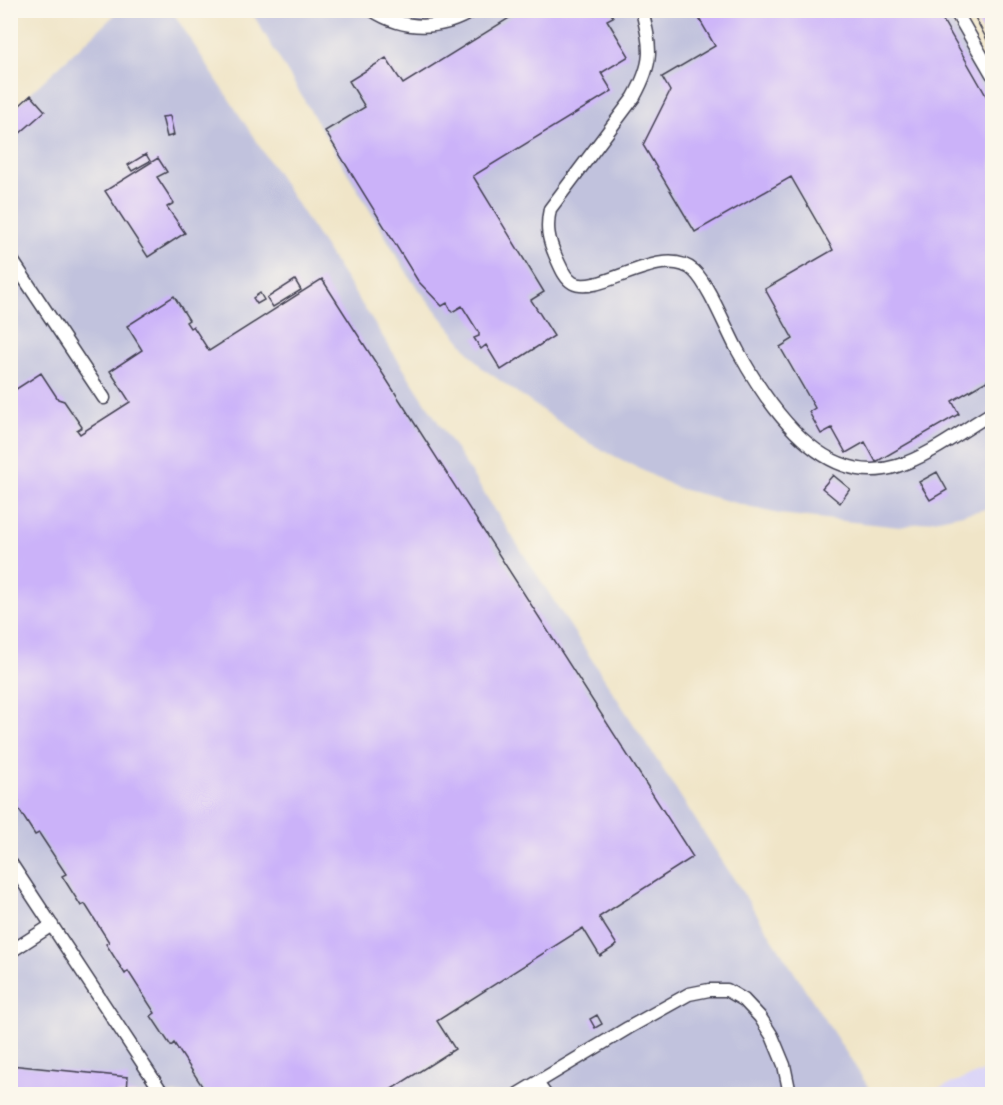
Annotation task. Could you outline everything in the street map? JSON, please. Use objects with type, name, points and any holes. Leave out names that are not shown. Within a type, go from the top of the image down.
[{"type":"lane","points":[[372,10],[386,20],[409,27],[436,26],[474,10]]},
{"type":"lane","points":[[642,10],[650,62],[643,81],[624,111],[550,209],[547,220],[547,234],[564,273],[571,282],[580,286],[594,284],[652,265],[686,264],[705,286],[738,352],[773,408],[812,447],[838,464],[859,470],[878,471],[898,466],[917,458],[993,413]]},
{"type":"lane","points":[[955,10],[993,74]]},
{"type":"lane","points":[[10,257],[104,398]]},
{"type":"lane","points":[[10,862],[163,1095]]},
{"type":"lane","points":[[10,952],[52,925]]},
{"type":"lane","points":[[518,1095],[689,994],[709,990],[727,990],[744,1000],[760,1017],[772,1036],[784,1065],[790,1095]]},
{"type":"lane","points":[[537,1083],[545,1095]]},
{"type":"shaded area","points":[[119,11],[172,11],[873,1094],[11,1094],[10,112]]},
{"type":"shaded area","points":[[251,11],[945,11],[992,87],[992,508],[900,527],[779,514],[677,488],[589,443],[482,368],[412,281]]},
{"type":"shaded area","points":[[992,1068],[992,1094],[924,1094]]},
{"type":"building","points":[[522,10],[609,10],[613,17],[607,20],[629,56],[601,73],[612,91],[473,176],[544,292],[531,300],[554,336],[501,370],[486,345],[481,349],[474,338],[479,336],[479,333],[462,306],[452,312],[447,303],[442,306],[418,281],[325,131],[365,107],[349,81],[386,58],[403,84]]},
{"type":"building","points":[[694,10],[937,10],[992,106],[992,378],[952,401],[959,414],[876,462],[865,442],[846,453],[832,428],[821,434],[809,412],[815,408],[780,347],[793,339],[765,289],[833,250],[791,177],[695,232],[643,145],[670,91],[662,77],[715,46]]},
{"type":"building","points":[[971,10],[992,10],[992,49]]},
{"type":"building","points":[[31,95],[45,111],[10,142],[10,114]]},
{"type":"building","points":[[170,116],[174,135],[167,137],[162,117]]},
{"type":"building","points":[[146,154],[150,161],[132,171],[128,165]]},
{"type":"building","points":[[158,158],[167,172],[157,177],[174,203],[167,207],[185,233],[148,257],[105,191]]},
{"type":"building","points":[[322,279],[693,857],[599,917],[617,945],[600,956],[583,928],[437,1021],[455,1049],[384,1094],[200,1094],[206,1092],[174,1043],[171,1046],[151,1016],[155,1013],[128,971],[125,974],[106,944],[109,942],[85,904],[81,906],[62,876],[66,874],[39,833],[35,835],[16,805],[19,802],[10,788],[10,393],[41,373],[58,399],[64,401],[82,427],[77,430],[80,434],[130,402],[110,371],[142,350],[127,326],[174,296],[189,320],[186,322],[190,328],[193,326],[209,351]]},
{"type":"building","points":[[295,280],[301,290],[273,307],[267,298]]},
{"type":"building","points":[[260,293],[264,300],[257,304],[253,298]]},
{"type":"building","points":[[937,472],[947,490],[930,500],[919,482]]},
{"type":"building","points":[[833,475],[850,489],[840,503],[822,488]]},
{"type":"building","points":[[597,1015],[602,1024],[595,1028],[590,1019]]},
{"type":"building","points":[[10,1065],[128,1077],[127,1092],[136,1094],[10,1094]]}]
